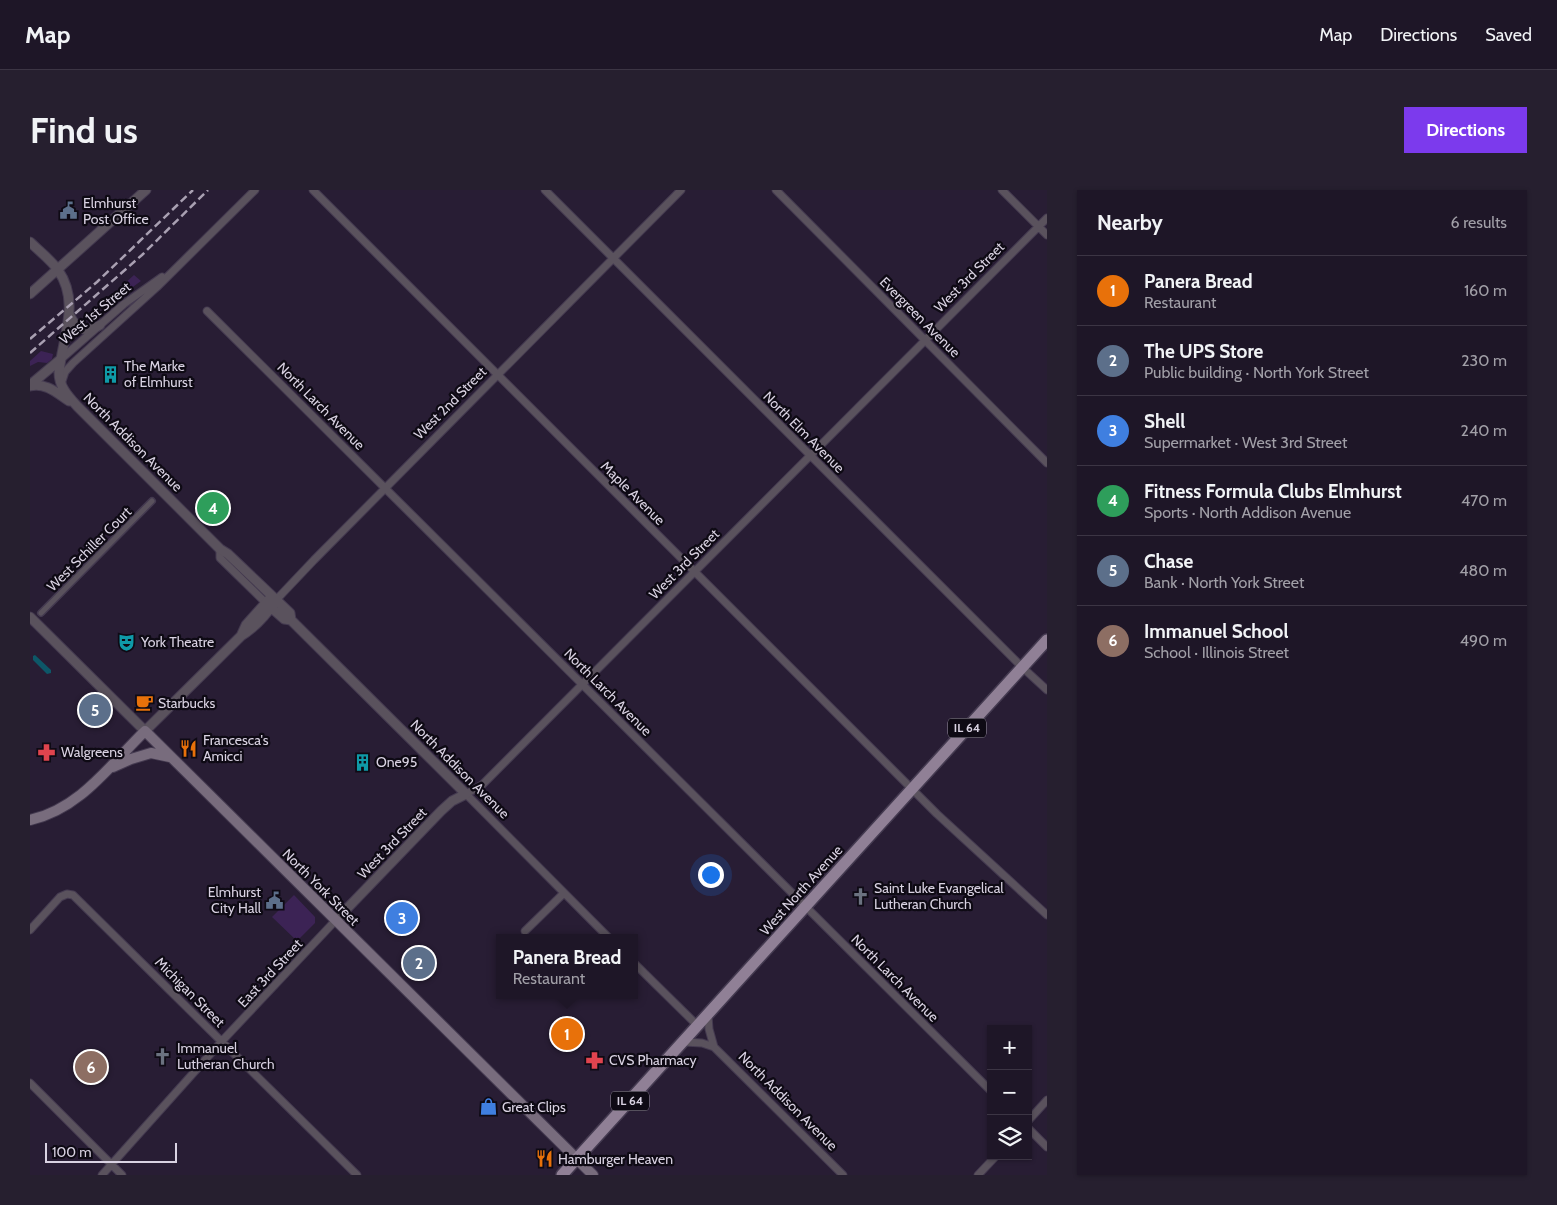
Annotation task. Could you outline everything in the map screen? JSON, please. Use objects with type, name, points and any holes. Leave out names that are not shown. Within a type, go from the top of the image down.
[{"type":"main road","name":"West North Avenue","points":[[577,1159],[1047,640]]},
{"type":"main road","name":"North York Street","points":[[145,731],[593,1175]]},
{"type":"main road","points":[[30,820],[53,813],[70,804],[86,791],[145,731]]},
{"type":"main road","points":[[105,771],[151,753],[171,757]]},
{"type":"main road","name":"IL 64","points":[[562,1175],[577,1159]]},
{"type":"street","points":[[30,294],[146,190]]},
{"type":"street","name":"West 1st Street","points":[[61,384],[65,372],[73,363],[157,287],[255,190]]},
{"type":"street","name":"Maple Avenue","points":[[313,190],[911,789],[1047,915]]},
{"type":"street","name":"North Elm Avenue","points":[[545,190],[1047,690]]},
{"type":"street","name":"West 2nd Street","points":[[145,731],[240,636],[251,630],[272,601],[681,190]]},
{"type":"street","name":"Evergreen Avenue","points":[[776,190],[1047,463]]},
{"type":"street","points":[[1002,190],[1047,235]]},
{"type":"street","name":"West 3rd Street","points":[[335,921],[441,811],[452,801],[482,785],[1047,218]]},
{"type":"street","points":[[30,242],[57,269],[66,287],[69,313],[68,330],[59,373],[61,384]]},
{"type":"street","name":"West 1st Street","points":[[30,386],[124,304],[180,264]]},
{"type":"street","name":"North Larch Avenue","points":[[207,311],[987,1087]]},
{"type":"street","points":[[69,313],[75,323],[83,330],[100,325]]},
{"type":"street","points":[[30,386],[40,384],[46,386],[78,407]]},
{"type":"street","name":"North Addison Avenue","points":[[61,384],[78,407],[272,601]]},
{"type":"street","name":"West Schiller Court","points":[[42,613],[152,501]]},
{"type":"street","name":"North Addison Avenue","points":[[220,549],[220,558],[272,601],[290,612],[291,620],[605,934]]},
{"type":"street","name":"North York Street","points":[[31,621],[145,731]]},
{"type":"street","name":"Michigan Street","points":[[30,930],[60,897],[67,894],[73,895],[357,1175]]},
{"type":"street","points":[[525,932],[564,894]]},
{"type":"street","name":"East 3rd Street","points":[[102,1175],[222,1041],[335,921]]},
{"type":"street","points":[[638,966],[698,1026]]},
{"type":"street","points":[[708,1015],[709,1029],[714,1046]]},
{"type":"street","points":[[684,1042],[714,1046]]},
{"type":"street","name":"North Addison Avenue","points":[[714,1046],[843,1175]]},
{"type":"street","points":[[30,1083],[122,1175]]},
{"type":"street","points":[[1032,1116],[1047,1100]]},
{"type":"street","points":[[1032,1132],[1047,1147]]},
{"type":"street","points":[[978,1175],[992,1160]]},
{"type":"shaded area","points":[[134,275],[141,281],[115,300],[111,296]]},
{"type":"shaded area","points":[[41,351],[53,354],[52,359],[47,363],[38,362],[30,366],[30,361]]},
{"type":"shaded area","points":[[294,895],[315,917],[315,923],[297,941],[272,917]]},
{"type":"water","points":[[35,655],[51,670],[51,673],[47,674],[33,660]]},
{"type":"railway","points":[[30,339],[97,282],[193,190]]},
{"type":"railway","points":[[30,353],[142,255],[208,190]]},
{"type":"place","name":"Elmhurst Post Office","points":[[69,211]]},
{"type":"place","name":"The Marke of Elmhurst","points":[[110,374]]},
{"type":"place","name":"Fitness Formula Clubs Elmhurst","points":[[213,508]]},
{"type":"place","name":"York Theatre","points":[[127,642]]},
{"type":"place","name":"Starbucks","points":[[144,703]]},
{"type":"place","name":"Chase","points":[[95,710]]},
{"type":"place","name":"Francesca's Amicci","points":[[189,748]]},
{"type":"place","name":"Walgreens","points":[[47,752]]},
{"type":"place","name":"One95","points":[[362,762]]},
{"type":"place","name":"Saint Luke Evangelical Lutheran Church","points":[[860,896]]},
{"type":"place","name":"Elmhurst City Hall","points":[[275,900]]},
{"type":"place","name":"Shell","points":[[402,918]]},
{"type":"place","name":"The UPS Store","points":[[419,963]]},
{"type":"place","name":"Panera Bread","points":[[567,1034]]},
{"type":"place","name":"Immanuel Lutheran Church","points":[[163,1056]]},
{"type":"place","name":"CVS Pharmacy","points":[[595,1060]]},
{"type":"place","name":"Immanuel School","points":[[91,1067]]},
{"type":"place","name":"Great Clips","points":[[488,1107]]},
{"type":"place","name":"Hamburger Heaven","points":[[544,1159]]}]
